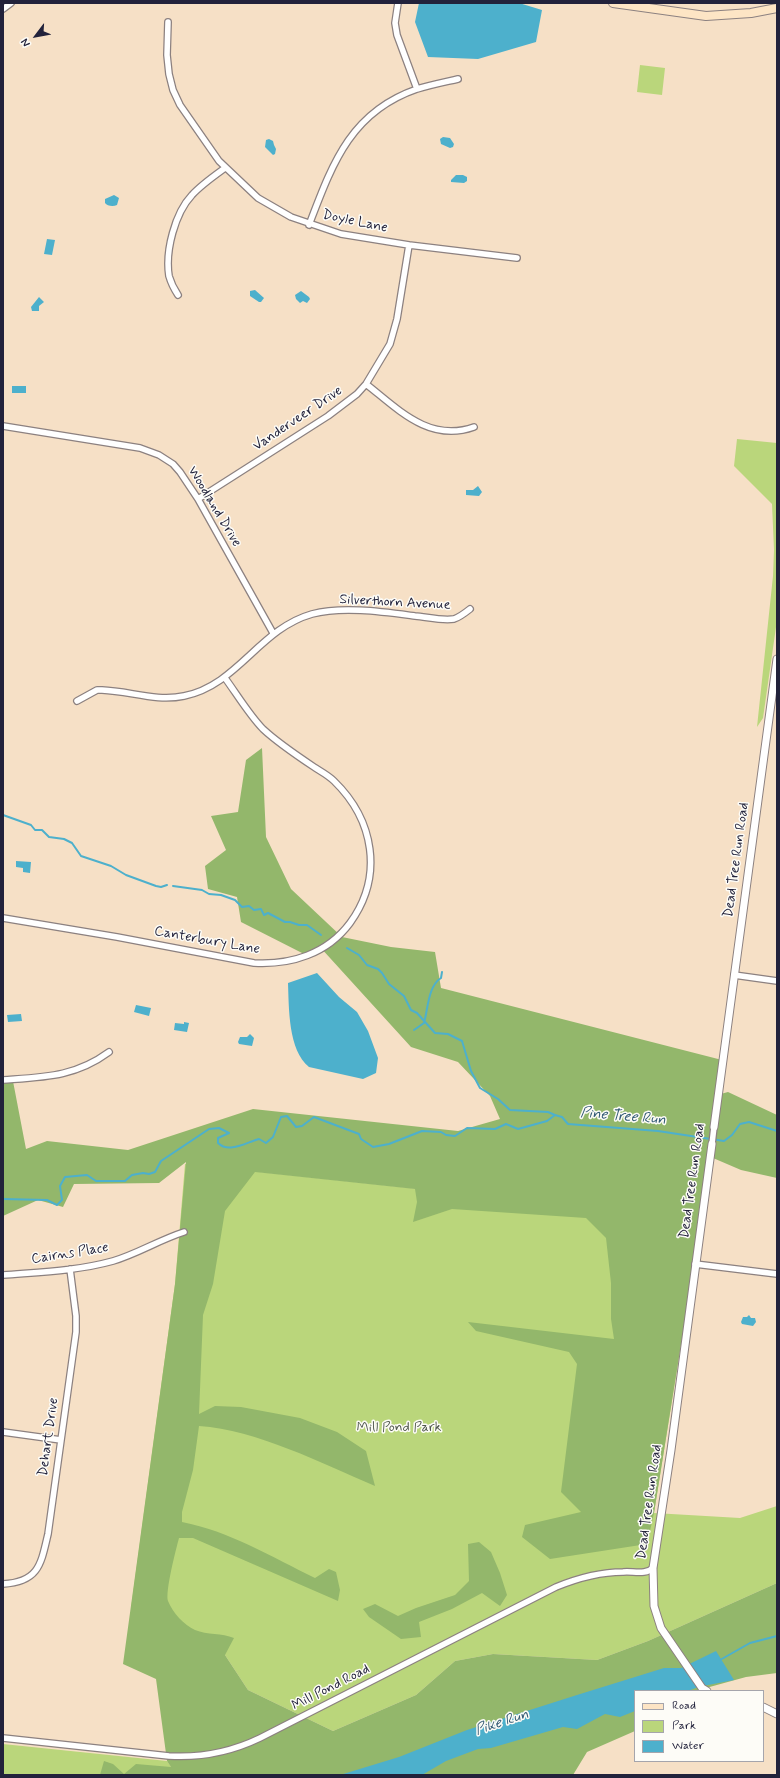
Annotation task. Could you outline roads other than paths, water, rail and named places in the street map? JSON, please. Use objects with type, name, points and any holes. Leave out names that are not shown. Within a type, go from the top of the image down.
[{"type":"main road","points":[[613,3],[706,16],[751,13],[777,8]]},
{"type":"street","points":[[3,9],[11,3]]},
{"type":"street","points":[[398,3],[395,23],[396,35],[417,89]]},
{"type":"street","name":"Doyle Lane","points":[[168,22],[167,54],[169,74],[173,90],[180,105],[225,168],[258,198],[291,217],[310,225],[341,234],[409,245],[517,258]]},
{"type":"street","points":[[310,225],[338,155],[355,130],[383,106],[417,89],[458,78]]},
{"type":"street","points":[[178,296],[170,281],[169,274],[169,252],[176,220],[179,212],[191,195],[225,168]]},
{"type":"street","name":"Vanderveer Drive","points":[[198,499],[328,416],[357,394],[366,384],[390,344],[397,320],[409,245]]},
{"type":"street","points":[[366,384],[408,417],[422,425],[450,431],[466,430],[474,427]]},
{"type":"street","name":"Woodland Drive","points":[[3,426],[140,448],[160,455],[173,464],[198,499],[273,633]]},
{"type":"street","name":"Silverthorn Avenue","points":[[77,701],[97,690],[160,698],[183,696],[206,689],[225,678],[273,633],[290,623],[312,614],[325,612],[387,612],[448,619],[460,617],[470,609]]},
{"type":"street","name":"Dead Tree Run Road","points":[[704,1689],[667,1638],[658,1621],[654,1600],[653,1568],[777,660]]},
{"type":"street","name":"Canterbury Lane","points":[[3,918],[117,937],[254,963],[270,964],[293,961],[305,957],[324,946],[346,928],[354,917],[369,882],[371,859],[364,823],[354,806],[333,780],[277,742],[261,728],[225,678]]},
{"type":"street","points":[[734,975],[777,981]]},
{"type":"street","points":[[3,1080],[69,1073],[95,1062],[110,1052]]},
{"type":"street","name":"Cairns Place","points":[[3,1275],[92,1266],[114,1260],[164,1238],[184,1232]]},
{"type":"street","points":[[695,1264],[777,1274]]},
{"type":"street","name":"Dehart Drive","points":[[3,1584],[15,1583],[28,1578],[33,1574],[42,1562],[48,1534],[76,1332],[76,1316],[70,1268]]},
{"type":"street","points":[[3,1432],[61,1440]]},
{"type":"street","name":"Mill Pond Road","points":[[3,1738],[169,1756],[195,1756],[226,1752],[260,1738],[556,1587],[594,1574],[615,1572],[647,1572],[653,1568]]},
{"type":"street","points":[[764,1708],[777,1714]]},
{"type":"water","points":[[419,3],[519,3],[542,10],[536,42],[478,59],[428,57],[415,22]]},
{"type":"water","points":[[443,137],[450,138],[454,144],[453,147],[450,148],[441,144],[440,139]]},
{"type":"water","points":[[269,139],[273,141],[276,149],[275,154],[273,155],[265,147],[266,140]]},
{"type":"water","points":[[456,175],[463,175],[467,177],[467,181],[464,183],[451,182]]},
{"type":"water","points":[[114,195],[119,198],[117,205],[112,206],[105,203],[105,199]]},
{"type":"water","points":[[47,239],[55,240],[52,255],[44,254]]},
{"type":"water","points":[[255,290],[264,298],[261,302],[250,296],[250,291]]},
{"type":"water","points":[[301,291],[310,299],[307,303],[303,301],[300,303],[296,299],[295,295]]},
{"type":"water","points":[[39,297],[44,302],[39,306],[39,311],[32,311],[31,307]]},
{"type":"water","points":[[12,386],[26,386],[26,393],[12,393]]},
{"type":"water","points":[[478,486],[482,492],[479,496],[466,495],[466,490],[473,490]]},
{"type":"water","points":[[16,861],[31,862],[30,873],[23,872],[23,868],[16,867]]},
{"type":"water","points":[[317,973],[339,997],[357,1012],[368,1031],[378,1058],[376,1073],[363,1079],[309,1067],[302,1060],[293,1040],[288,983]]},
{"type":"water","points":[[136,1005],[151,1008],[149,1016],[134,1012]]},
{"type":"water","points":[[21,1014],[22,1021],[8,1022],[7,1015]]},
{"type":"water","points":[[184,1022],[189,1023],[187,1032],[174,1030],[175,1023],[184,1024]]},
{"type":"water","points":[[250,1034],[254,1038],[252,1046],[239,1044],[238,1042],[240,1037],[247,1037]]},
{"type":"water","points":[[749,1315],[751,1318],[755,1318],[756,1322],[753,1326],[742,1324],[741,1322],[743,1317],[747,1317]]},
{"type":"water","points":[[716,1651],[734,1680],[698,1687],[690,1690],[634,1690],[634,1711],[620,1717],[605,1714],[577,1729],[563,1727],[491,1748],[478,1749],[446,1761],[422,1775],[340,1775],[399,1757],[467,1730],[577,1695],[664,1668],[681,1668]]},
{"type":"waterway","points":[[3,815],[31,825],[35,830],[42,830],[49,837],[64,839],[72,843],[81,856],[111,866],[126,875],[156,886],[161,887],[167,885]]},
{"type":"waterway","points":[[173,886],[202,890],[209,894],[221,895],[235,900],[242,907],[249,906],[254,910],[261,909],[264,915],[268,913],[285,922],[307,925],[321,935]]},
{"type":"waterway","points":[[347,948],[359,955],[367,965],[378,969],[389,984],[404,996],[411,1010],[417,1013],[435,1033],[448,1034],[462,1041],[471,1071],[480,1088],[498,1099],[510,1110],[548,1112],[555,1115]]},
{"type":"waterway","points":[[414,1030],[424,1023],[433,986],[441,978],[442,972]]},
{"type":"waterway","name":"Pine Tree Run","points":[[3,1199],[47,1200],[57,1205],[62,1200],[60,1186],[65,1177],[87,1175],[96,1181],[125,1181],[132,1175],[143,1173],[149,1174],[155,1172],[161,1161],[209,1129],[219,1128],[229,1133],[218,1138],[218,1143],[222,1146],[233,1147],[259,1139],[266,1143],[273,1137],[281,1117],[287,1116],[296,1127],[302,1126],[314,1117],[359,1134],[361,1139],[373,1147],[389,1144],[422,1131],[441,1132],[446,1135],[455,1136],[467,1128],[495,1129],[506,1124],[518,1129],[547,1121],[555,1115],[562,1117],[568,1124],[658,1131],[724,1141],[732,1135],[740,1124],[749,1122],[777,1131]]},
{"type":"waterway","name":"Pike Run","points":[[720,1660],[750,1643],[777,1636]]},
{"type":"park label","name":"Mill Pond Park","points":[[399,1428]]}]
